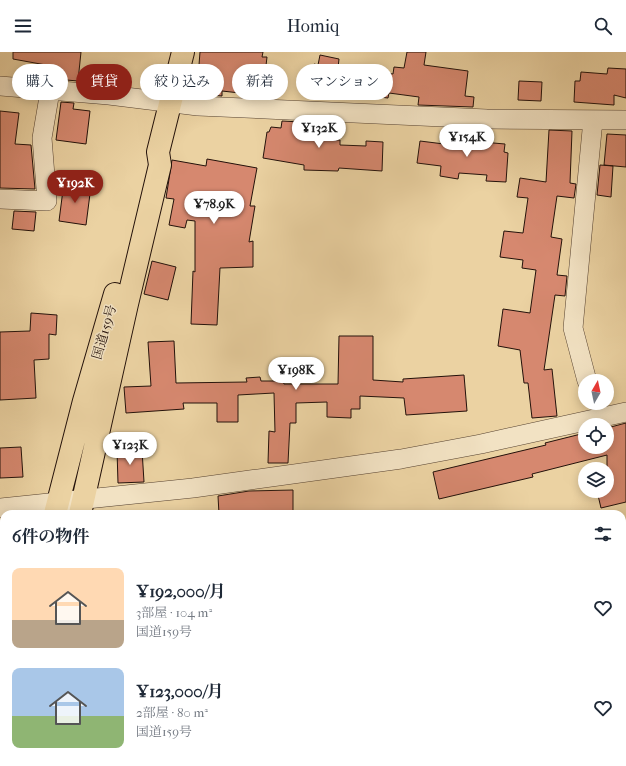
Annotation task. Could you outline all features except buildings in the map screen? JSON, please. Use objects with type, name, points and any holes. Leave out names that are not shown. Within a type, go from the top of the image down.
[{"type":"highway","name":"国道159号","points":[[82,507],[127,304],[160,165],[158,152],[183,52]]},
{"type":"highway","name":"国道159号","points":[[57,508],[84,401],[113,301],[150,162],[158,152]]},
{"type":"street","points":[[0,86],[12,87]]},
{"type":"street","points":[[68,92],[109,95],[198,106],[381,115],[626,120]]},
{"type":"street","points":[[0,199],[47,201],[42,138],[48,100]]},
{"type":"street","points":[[585,374],[572,328],[593,120]]},
{"type":"street","points":[[0,508],[82,507],[193,488],[401,458],[481,444],[597,411],[626,412]]}]
